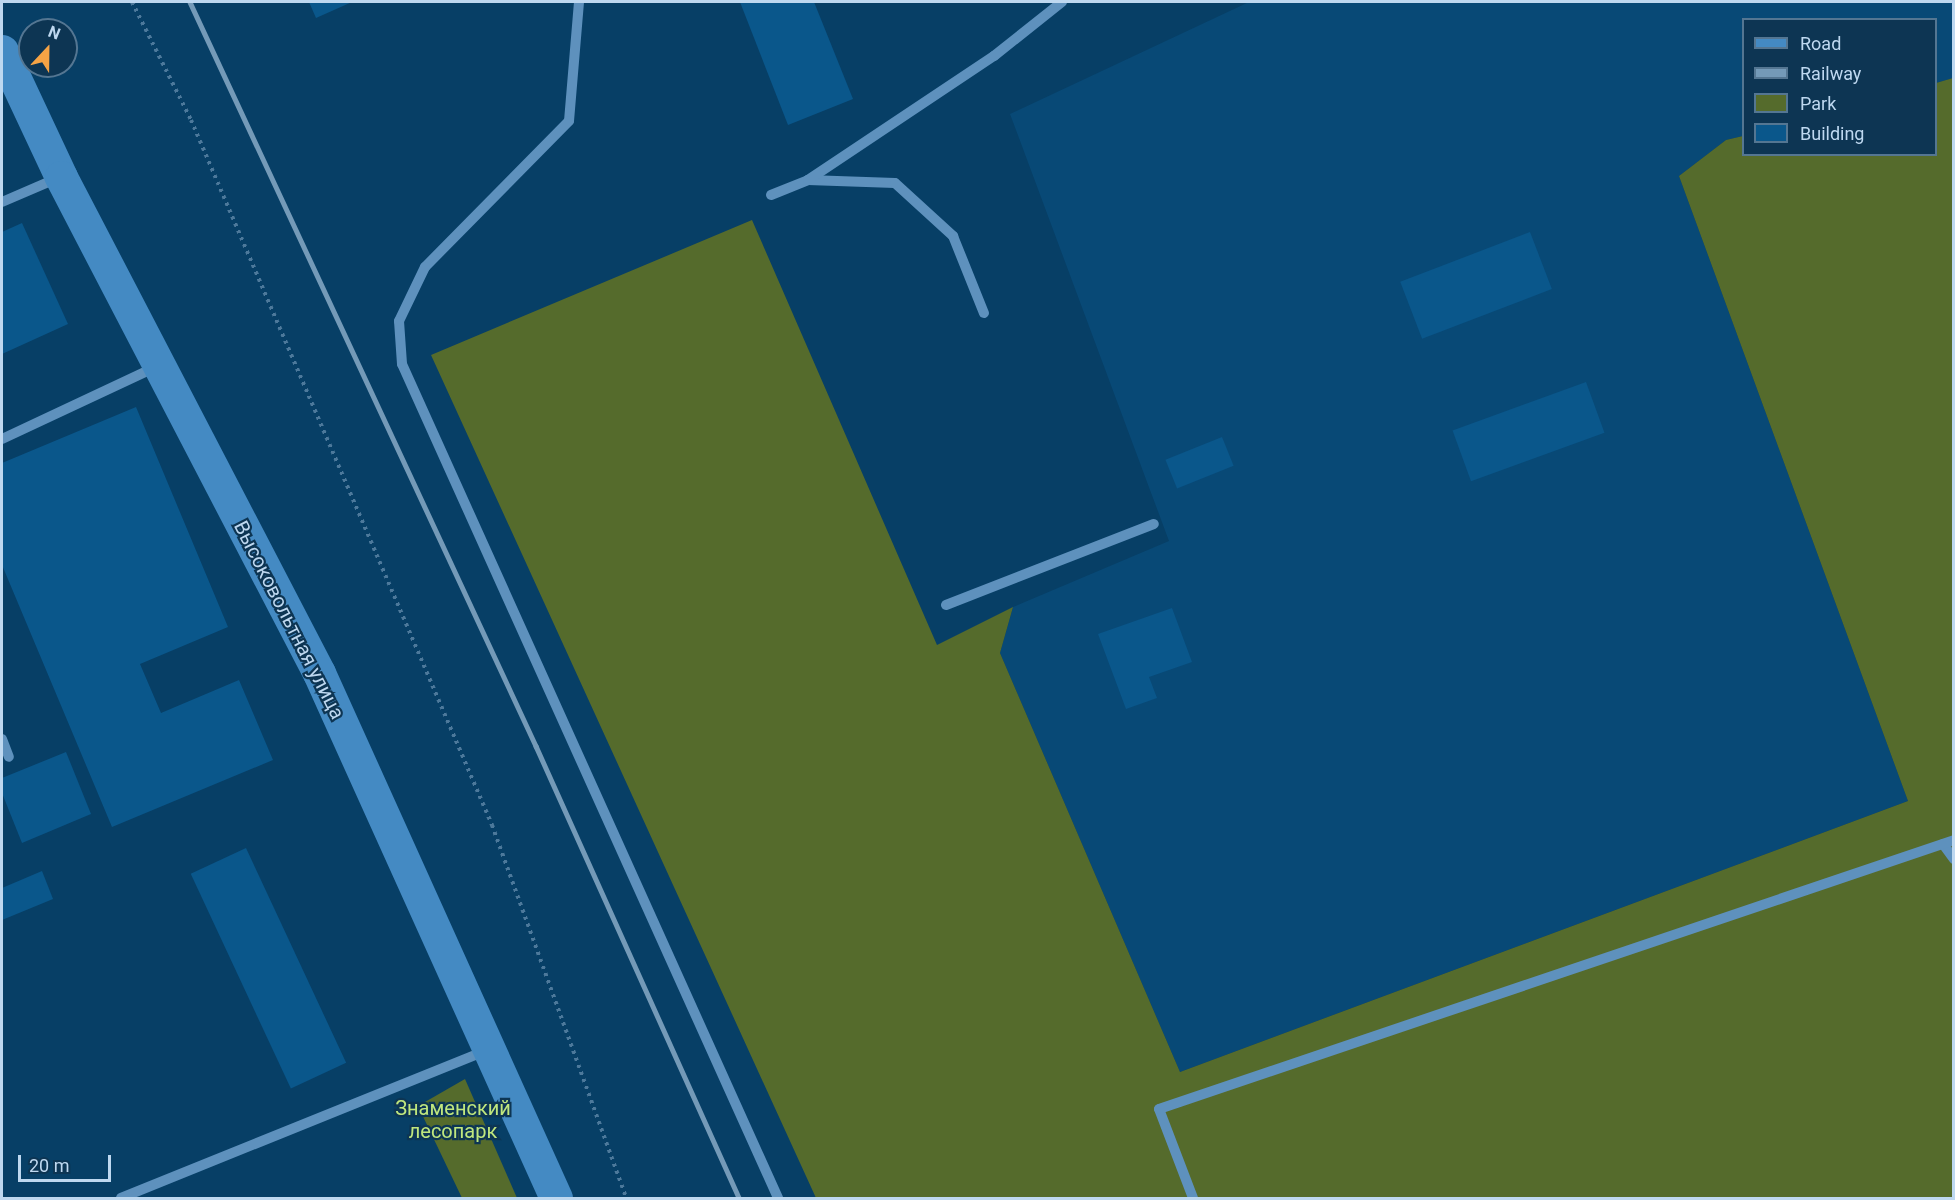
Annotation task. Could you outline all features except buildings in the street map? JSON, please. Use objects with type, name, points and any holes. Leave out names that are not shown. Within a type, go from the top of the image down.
[{"type":"main road","name":"Высоковольтная улица","points":[[2,51],[61,177],[319,673],[491,1048],[556,1198]]},
{"type":"street","points":[[579,2],[569,121],[425,267],[399,321],[402,364],[778,1198]]},
{"type":"street","points":[[771,195],[808,180],[994,56],[1062,2]]},
{"type":"street","points":[[2,202],[61,177]]},
{"type":"street","points":[[808,180],[895,183],[953,236],[984,313]]},
{"type":"street","points":[[2,439],[159,366]]},
{"type":"street","points":[[946,605],[1154,524]]},
{"type":"street","points":[[2,739],[9,756]]},
{"type":"street","points":[[1193,1198],[1159,1109],[1948,842],[1953,859]]},
{"type":"street","points":[[121,1198],[491,1048]]},
{"type":"path","points":[[132,2],[191,120],[492,825],[626,1198]]},
{"type":"shaded area","points":[[1249,2],[1953,2],[1953,78],[1937,83],[1937,18],[1742,18],[1742,136],[1726,140],[1679,176],[1908,801],[1180,1072],[1000,653],[1013,607],[1169,541],[1010,114]]},
{"type":"green space","points":[[1953,78],[1953,1198],[816,1198],[431,355],[752,220],[937,645],[1013,607],[1000,653],[1180,1072],[1908,801],[1679,176],[1726,140],[1742,136],[1742,156],[1937,156],[1937,83]]},
{"type":"green space","name":"Знаменский лесопарк","points":[[465,1079],[517,1198],[462,1198],[418,1106]]},
{"type":"railway","points":[[190,2],[536,746],[739,1198]]}]
